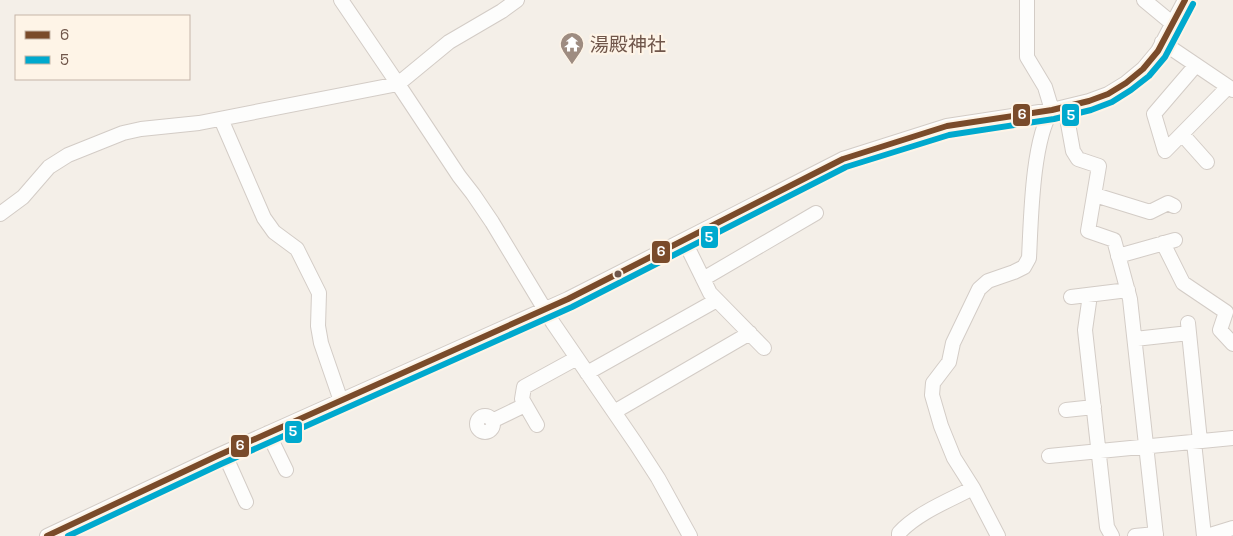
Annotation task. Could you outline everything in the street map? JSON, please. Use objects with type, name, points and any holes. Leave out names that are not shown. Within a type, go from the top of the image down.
[{"type":"street","points":[[341,0],[459,176],[474,194],[544,310],[658,478],[690,536]]},
{"type":"street","points":[[0,214],[23,197],[49,167],[68,155],[123,132],[221,119],[398,84],[449,42],[517,0]]},
{"type":"street","points":[[1027,0],[1027,56],[1059,108],[1073,151],[1078,159],[1100,166],[1088,231],[1114,240],[1128,290],[1156,535],[1135,536]]},
{"type":"street","points":[[1144,0],[1173,24]]},
{"type":"street","points":[[47,536],[217,456],[544,310],[605,281],[843,159],[947,126],[1059,108],[1089,101],[1108,94],[1126,83],[1143,69],[1162,42],[1186,0]]},
{"type":"street","points":[[1162,42],[1231,88],[1165,151],[1154,114],[1196,65]]},
{"type":"street","points":[[998,536],[973,488],[954,458],[940,426],[932,395],[933,384],[949,362],[953,343],[980,289],[988,281],[1024,267],[1029,258],[1036,165],[1046,120],[1059,108]]},
{"type":"street","points":[[221,119],[264,218],[274,232],[297,250],[319,294],[318,326],[320,343],[341,400]]},
{"type":"street","points":[[1182,134],[1207,162]]},
{"type":"street","points":[[1095,195],[1150,212],[1168,203],[1174,206]]},
{"type":"street","points":[[703,279],[816,213]]},
{"type":"street","points":[[684,240],[710,293],[764,348]]},
{"type":"street","points":[[1118,256],[1169,242],[1183,283],[1226,312],[1220,330],[1233,344]]},
{"type":"street","points":[[1071,297],[1128,290]]},
{"type":"street","points":[[1090,295],[1085,330],[1107,527],[1112,536]]},
{"type":"street","points":[[588,373],[717,300]]},
{"type":"street","points":[[1135,339],[1188,328],[1205,536],[1233,528]]},
{"type":"street","points":[[614,412],[750,334]]},
{"type":"street","points":[[537,425],[522,399],[524,387],[577,358]]},
{"type":"street","points":[[492,421],[525,405]]},
{"type":"street","points":[[1066,410],[1094,407]]},
{"type":"street","points":[[268,433],[286,470]]},
{"type":"street","points":[[1049,456],[1233,438]]},
{"type":"street","points":[[217,456],[229,464],[246,502]]},
{"type":"street","points":[[899,536],[899,533],[905,526],[973,488]]},
{"type":"transit line","name":"6","points":[[47,536],[217,456],[568,299],[843,159],[947,126],[1052,110],[1089,101],[1108,94],[1126,83],[1143,69],[1158,51],[1185,0]]},
{"type":"transit line","name":"5","points":[[68,536],[221,464],[572,307],[846,167],[949,135],[1054,119],[1091,110],[1112,102],[1149,76],[1165,57],[1193,4]]},
{"type":"place","name":"湯殿神社","points":[[572,65]]}]
